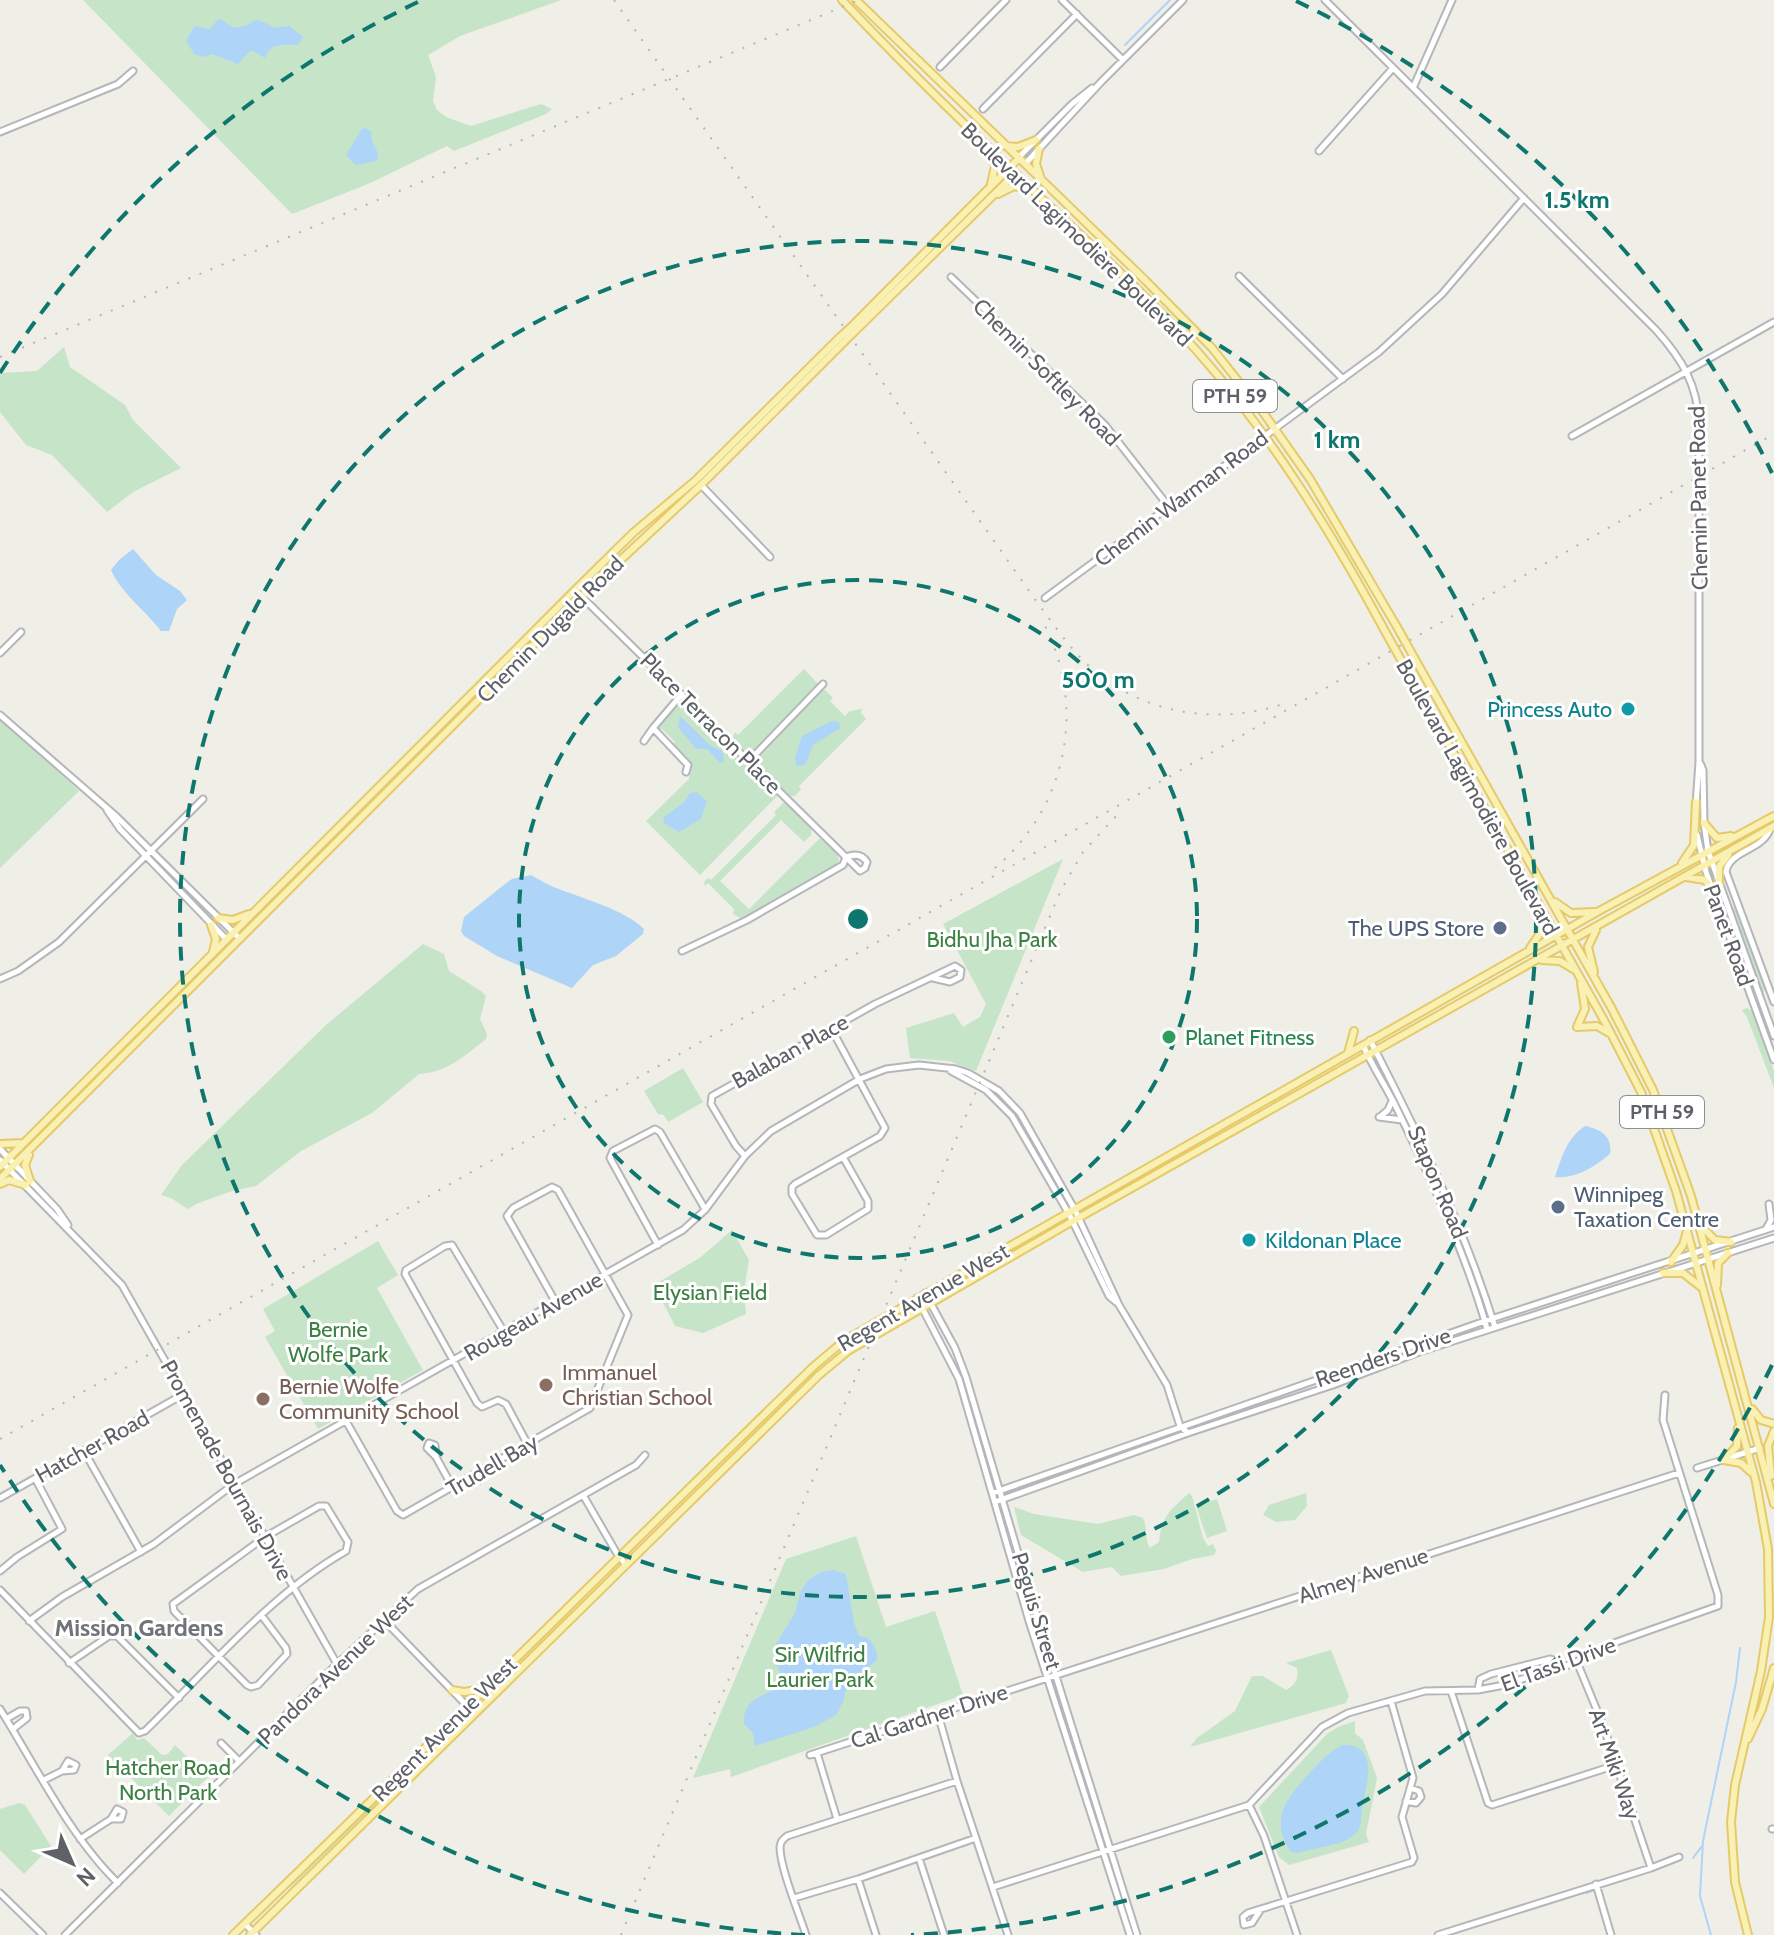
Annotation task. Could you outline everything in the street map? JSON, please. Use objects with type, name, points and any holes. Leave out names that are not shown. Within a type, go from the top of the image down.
[{"type":"main road","name":"Boulevard Lagimodière Boulevard","points":[[842,0],[988,147],[1165,317],[1214,371],[1265,436],[1318,515],[1612,1035],[1657,1132],[1748,1452],[1768,1542],[1769,1617],[1761,1669],[1740,1761],[1731,1842],[1735,1882],[1748,1935]]},
{"type":"main road","name":"Boulevard Lagimodière Boulevard","points":[[856,0],[1212,348],[1275,428],[1324,501],[1567,929],[1653,1090],[1681,1165],[1698,1223],[1774,1504]]},
{"type":"main road","points":[[1005,146],[1018,147],[1036,140]]},
{"type":"main road","points":[[988,147],[995,171],[989,187]]},
{"type":"main road","points":[[1039,149],[1036,167],[1043,182]]},
{"type":"main road","name":"Chemin Dugald Road","points":[[0,1182],[582,596],[701,485],[1018,159]]},
{"type":"main road","name":"Chemin Dugald Road","points":[[850,331],[1024,165]]},
{"type":"main road","points":[[991,197],[1017,186],[1038,195]]},
{"type":"main road","name":"Chemin Dugald Road","points":[[3,1162],[634,532],[696,480],[842,340]]},
{"type":"main road","points":[[1678,868],[1694,845],[1696,802]]},
{"type":"main road","name":"Regent Avenue West","points":[[233,1935],[626,1565],[819,1375],[848,1351],[1215,1129],[1556,935],[1774,816]]},
{"type":"main road","points":[[1766,821],[1772,827]]},
{"type":"main road","points":[[1704,823],[1710,833],[1721,839],[1746,832]]},
{"type":"main road","name":"Regent Avenue West","points":[[253,1934],[472,1710],[487,1688],[618,1556],[777,1401],[845,1340],[924,1293],[1161,1172],[1704,866],[1735,852],[1772,827]]},
{"type":"main road","points":[[1719,884],[1719,867],[1735,852]]},
{"type":"main road","points":[[1686,877],[1705,880],[1712,889]]},
{"type":"main road","points":[[1549,897],[1571,913],[1599,911]]},
{"type":"main road","points":[[1527,952],[1541,932],[1536,900]]},
{"type":"main road","points":[[218,918],[233,920],[256,910]]},
{"type":"main road","points":[[211,925],[216,939],[212,954]]},
{"type":"main road","points":[[1597,983],[1588,947],[1599,926]]},
{"type":"main road","points":[[1538,960],[1560,961],[1578,974],[1585,1009],[1577,1027],[1597,1026],[1612,1035]]},
{"type":"main road","points":[[1436,1003],[1443,1014]]},
{"type":"main road","points":[[1348,1053],[1354,1031]]},
{"type":"main road","points":[[1223,1137],[1228,1123]]},
{"type":"main road","points":[[1209,1144],[1215,1129]]},
{"type":"main road","points":[[0,1147],[24,1143]]},
{"type":"main road","points":[[0,1182],[28,1183],[25,1165],[33,1148]]},
{"type":"main road","points":[[1171,1166],[1172,1155]]},
{"type":"main road","points":[[1147,1169],[1161,1172]]},
{"type":"main road","points":[[1138,1175],[1142,1182]]},
{"type":"main road","points":[[1698,1223],[1715,1240],[1731,1242]]},
{"type":"main road","points":[[1671,1262],[1677,1256],[1687,1231]]},
{"type":"main road","points":[[1717,1292],[1718,1263],[1728,1253]]},
{"type":"main road","points":[[1663,1273],[1686,1274],[1703,1289]]},
{"type":"main road","points":[[1746,1397],[1761,1420],[1774,1424]]},
{"type":"main road","points":[[777,1401],[785,1408]]},
{"type":"main road","points":[[1724,1460],[1738,1443],[1736,1408]]},
{"type":"main road","points":[[1770,1488],[1768,1446],[1774,1431]]},
{"type":"main road","points":[[1724,1460],[1745,1465],[1756,1482]]},
{"type":"main road","points":[[696,1479],[697,1495]]},
{"type":"main road","name":"Boulevard Lagimodière Boulevard","points":[[1740,1761],[1762,1709],[1774,1668]]},
{"type":"main road","points":[[452,1690],[464,1692],[487,1688]]},
{"type":"street","points":[[940,67],[1006,0]]},
{"type":"street","points":[[1062,0],[1123,60]]},
{"type":"street","name":"Chemin Dugald Road","points":[[1024,165],[1183,0]]},
{"type":"street","name":"Chemin Panet Road","points":[[1325,0],[1656,330],[1688,372],[1697,401],[1699,425],[1699,762],[1708,851]]},
{"type":"street","points":[[1413,88],[1452,0]]},
{"type":"street","points":[[983,109],[1077,14]]},
{"type":"street","points":[[1319,151],[1393,68]]},
{"type":"street","points":[[0,132],[118,84],[133,71]]},
{"type":"street","name":"Chemin Dugald Road","points":[[1018,159],[1072,104],[1102,81]]},
{"type":"street","name":"Chemin Warman Road","points":[[1045,598],[1379,352],[1463,271],[1524,198]]},
{"type":"street","points":[[1239,276],[1343,379]]},
{"type":"street","name":"Chemin Softley Road","points":[[951,277],[1105,425],[1169,507]]},
{"type":"street","points":[[1572,436],[1774,322]]},
{"type":"street","points":[[701,485],[770,557]]},
{"type":"street","name":"Place Terracon Place","points":[[575,590],[846,857],[843,865],[682,951]]},
{"type":"street","points":[[0,653],[21,632]]},
{"type":"street","points":[[749,761],[823,684]]},
{"type":"street","points":[[644,741],[682,694]]},
{"type":"street","points":[[0,715],[106,809],[240,939]]},
{"type":"street","points":[[653,728],[688,765],[686,772]]},
{"type":"street","name":"Chemin Panet Road","points":[[1700,785],[1696,802],[1701,856]]},
{"type":"street","points":[[0,979],[18,971],[59,942],[203,799]]},
{"type":"street","name":"Panet Road","points":[[1708,851],[1774,1036]]},
{"type":"street","points":[[1735,852],[1726,872],[1774,1002]]},
{"type":"street","points":[[149,853],[233,946]]},
{"type":"street","name":"Panet Road","points":[[1701,856],[1774,1060]]},
{"type":"street","points":[[1726,903],[1739,906]]},
{"type":"street","name":"Balaban Place","points":[[745,1156],[711,1104],[712,1096],[875,1004],[955,966],[961,970],[960,977],[950,982],[933,978]]},
{"type":"street","points":[[1752,1001],[1771,993]]},
{"type":"street","points":[[831,1028],[885,1128],[880,1136],[843,1157],[792,1187],[792,1194],[817,1235],[826,1235],[865,1212],[868,1201],[843,1157]]},
{"type":"street","name":"Stapon Road","points":[[1370,1040],[1406,1108],[1447,1198],[1495,1327]]},
{"type":"street","name":"Stapon Road","points":[[1363,1045],[1397,1108],[1438,1201],[1487,1329]]},
{"type":"street","name":"Rougeau Avenue","points":[[29,1621],[62,1597],[141,1552],[234,1484],[683,1230],[705,1210],[745,1156],[780,1124],[860,1079],[895,1067],[943,1067],[966,1077],[1000,1101],[1074,1216],[1109,1296],[1119,1305],[1167,1385],[1180,1426]]},
{"type":"street","points":[[1392,1101],[1388,1110],[1379,1117],[1402,1120]]},
{"type":"street","points":[[1397,1108],[1406,1108]]},
{"type":"street","points":[[658,1245],[610,1158],[613,1151],[655,1129],[660,1132],[705,1210]]},
{"type":"street","points":[[1410,1140],[1419,1135]]},
{"type":"street","points":[[0,1147],[3,1162],[28,1183]]},
{"type":"street","name":"Promenade Bournais Drive","points":[[28,1183],[115,1276],[134,1304],[337,1664]]},
{"type":"street","name":"Trudell Bay","points":[[346,1421],[400,1514],[407,1514],[590,1408],[628,1315],[558,1190],[552,1187],[513,1208],[507,1216],[556,1303]]},
{"type":"street","points":[[1438,1201],[1447,1198]]},
{"type":"street","points":[[1763,1231],[1771,1222],[1769,1204],[1774,1213]]},
{"type":"street","name":"Reenders Drive","points":[[993,1493],[1485,1321],[1663,1273],[1695,1259],[1705,1250],[1774,1227]]},
{"type":"street","name":"Reenders Drive","points":[[995,1502],[1333,1385],[1671,1262],[1708,1259],[1774,1236]]},
{"type":"street","points":[[504,1332],[455,1247],[445,1246],[409,1266],[405,1274],[477,1403],[482,1407],[498,1400],[506,1404],[528,1445]]},
{"type":"street","name":"Peguis Street","points":[[924,1293],[961,1361],[1137,1935]]},
{"type":"street","name":"Peguis Street","points":[[917,1297],[959,1379],[1047,1677],[1130,1935]]},
{"type":"street","points":[[1489,1307],[1506,1316]]},
{"type":"street","name":"Hatcher Road","points":[[0,1498],[184,1394]]},
{"type":"street","points":[[1665,1395],[1663,1420],[1679,1473]]},
{"type":"street","points":[[1180,1426],[1188,1433]]},
{"type":"street","points":[[1697,1468],[1760,1448]]},
{"type":"street","points":[[84,1451],[141,1552]]},
{"type":"street","name":"Pandora Avenue West","points":[[65,1935],[337,1664],[418,1589],[636,1465],[645,1455]]},
{"type":"street","points":[[436,1457],[453,1488]]},
{"type":"street","name":"El Tassi Drive","points":[[993,1887],[1249,1805],[1322,1727],[1348,1713],[1425,1691],[1478,1690],[1560,1668],[1611,1644],[1718,1606],[1718,1595],[1679,1473]]},
{"type":"street","name":"Almey Avenue","points":[[1047,1677],[1679,1473]]},
{"type":"street","points":[[0,1571],[62,1529],[35,1478]]},
{"type":"street","points":[[583,1495],[626,1565]]},
{"type":"street","points":[[0,1590],[139,1733],[145,1731],[179,1698],[220,1657],[262,1616],[293,1588],[346,1551],[348,1542],[329,1509],[322,1505],[265,1537],[173,1604],[174,1611],[220,1657],[247,1685],[258,1685],[285,1658],[287,1651],[262,1616]]},
{"type":"street","points":[[384,1620],[472,1710]]},
{"type":"street","points":[[69,1663],[109,1636],[117,1636],[179,1698]]},
{"type":"street","points":[[1478,1690],[1480,1679],[1491,1674],[1550,1659],[1557,1661],[1560,1668]]},
{"type":"street","name":"Art Miki Way","points":[[1577,1662],[1603,1725],[1651,1868]]},
{"type":"street","name":"Cal Gardner Drive","points":[[837,1819],[813,1754],[1047,1677]]},
{"type":"street","points":[[1451,1691],[1485,1800],[1492,1805],[1616,1765]]},
{"type":"street","points":[[1261,1909],[1412,1862],[1414,1858],[1402,1817],[1413,1778],[1391,1701]]},
{"type":"street","points":[[0,1709],[80,1839],[118,1883]]},
{"type":"street","points":[[6,1719],[26,1711],[27,1718],[13,1729]]},
{"type":"street","points":[[938,1714],[1008,1935]]},
{"type":"street","points":[[221,1743],[239,1761]]},
{"type":"street","points":[[44,1780],[62,1771]]},
{"type":"street","points":[[806,1935],[780,1847],[787,1836],[957,1781]]},
{"type":"street","points":[[1406,1801],[1416,1803],[1421,1797],[1419,1791],[1410,1788]]},
{"type":"street","points":[[1249,1805],[1264,1836],[1297,1935]]},
{"type":"street","points":[[80,1839],[111,1819]]},
{"type":"street","points":[[794,1898],[976,1838]]},
{"type":"street","points":[[1438,1935],[1679,1857]]},
{"type":"street","points":[[919,1858],[944,1935]]},
{"type":"street","points":[[858,1879],[876,1935]]},
{"type":"street","points":[[1596,1884],[1611,1935]]},
{"type":"street","points":[[0,1893],[43,1935]]},
{"type":"street","points":[[245,1924],[253,1934]]},
{"type":"green space","points":[[83,0],[561,0],[460,36],[428,55],[436,77],[433,101],[437,110],[446,117],[471,126],[541,104],[552,109],[454,151],[447,146],[368,184],[292,214]]},
{"type":"green space","points":[[64,347],[70,367],[125,405],[133,420],[181,468],[133,492],[107,512],[52,455],[26,445],[0,412],[0,373],[37,371]]},
{"type":"green space","points":[[804,669],[819,685],[759,747],[753,752],[746,752],[732,739],[735,732],[738,735]]},
{"type":"green space","points":[[820,690],[825,690],[833,698],[830,701],[845,716],[850,711],[862,709],[861,713],[866,719],[799,786],[801,789],[795,796],[790,796],[759,766],[758,759]]},
{"type":"green space","points":[[682,702],[687,703],[778,795],[700,875],[646,821],[689,779],[690,765],[672,745],[675,742],[662,729],[658,730]]},
{"type":"green space","points":[[0,714],[79,791],[0,868]]},
{"type":"green space","points":[[787,803],[811,827],[811,835],[804,842],[781,820],[720,881],[749,909],[819,839],[823,839],[839,860],[836,866],[742,919],[733,914],[734,909],[704,882],[708,878],[711,880],[776,815],[774,812]]},
{"type":"green space","name":"Bidhu Jha Park","points":[[1063,859],[976,1071],[949,1061],[910,1058],[906,1028],[954,1013],[963,1027],[980,1017],[986,1004],[943,924]]},
{"type":"green space","points":[[1730,906],[1737,909],[1766,989],[1763,993]]},
{"type":"green space","points":[[423,944],[444,954],[449,971],[486,996],[480,1019],[486,1039],[447,1067],[419,1074],[372,1113],[301,1151],[256,1186],[232,1191],[188,1209],[161,1195],[182,1165],[326,1025]]},
{"type":"green space","points":[[1747,1008],[1752,1011],[1774,1071],[1774,1088],[1742,1010]]},
{"type":"green space","points":[[683,1068],[703,1102],[668,1122],[664,1115],[658,1114],[644,1091]]},
{"type":"green space","name":"Elysian Field","points":[[732,1230],[749,1260],[744,1290],[746,1314],[703,1333],[675,1326],[654,1285],[701,1257]]},
{"type":"green space","name":"Bernie Wolfe Park","points":[[378,1241],[398,1275],[377,1288],[423,1370],[318,1429],[265,1337],[275,1331],[263,1309]]},
{"type":"green space","points":[[1189,1493],[1203,1538],[1208,1546],[1213,1544],[1214,1555],[1164,1569],[1121,1576],[1112,1567],[1083,1572],[1021,1535],[1014,1507],[1034,1514],[1098,1524],[1134,1515],[1143,1518],[1150,1548],[1159,1542],[1168,1514]]},
{"type":"green space","points":[[1306,1493],[1307,1506],[1295,1520],[1276,1522],[1263,1515],[1269,1505]]},
{"type":"green space","points":[[1217,1499],[1227,1531],[1207,1538],[1196,1506]]},
{"type":"green space","name":"Sir Wilfrid Laurier Park","points":[[856,1536],[886,1627],[935,1611],[963,1695],[731,1777],[730,1769],[693,1778],[786,1559]]},
{"type":"green space","points":[[1331,1650],[1349,1696],[1346,1703],[1190,1747],[1197,1738],[1235,1711],[1252,1676],[1263,1676],[1286,1690],[1296,1681],[1297,1668],[1286,1663]]},
{"type":"green space","points":[[1355,1721],[1355,1733],[1363,1740],[1377,1778],[1366,1834],[1369,1842],[1289,1865],[1279,1857],[1259,1807],[1327,1734]]},
{"type":"green space","name":"Hatcher Road North Park","points":[[133,1733],[137,1740],[144,1738],[162,1755],[168,1754],[175,1745],[208,1777],[169,1816],[108,1755]]},
{"type":"green space","points":[[434,1744],[425,1757],[289,1889],[300,1875]]},
{"type":"green space","points":[[19,1803],[25,1805],[51,1846],[24,1874],[0,1850],[0,1809]]},
{"type":"water","points":[[219,18],[232,27],[256,21],[274,28],[289,26],[303,37],[298,45],[270,49],[265,58],[251,50],[238,64],[212,54],[203,57],[194,54],[186,40],[195,26],[210,29]]},
{"type":"water","points":[[365,128],[371,131],[378,153],[377,161],[356,165],[346,155]]},
{"type":"water","points":[[133,549],[156,575],[180,591],[187,600],[177,609],[169,631],[161,631],[121,586],[111,570]]},
{"type":"water","points":[[680,716],[711,746],[722,751],[724,761],[720,763],[707,749],[696,749],[678,727]]},
{"type":"water","points":[[832,721],[839,722],[840,728],[813,745],[805,765],[797,766],[795,757],[802,736]]},
{"type":"water","points":[[696,792],[707,801],[701,819],[679,832],[664,823],[663,818],[684,802],[690,793]]},
{"type":"water","points":[[531,875],[626,916],[644,929],[643,934],[616,956],[593,965],[572,988],[497,956],[464,936],[461,931],[464,917],[512,879]]},
{"type":"water","points":[[1585,1126],[1604,1134],[1609,1142],[1610,1154],[1584,1171],[1555,1177],[1569,1143]]},
{"type":"water","points":[[833,1570],[846,1574],[854,1623],[859,1636],[868,1638],[874,1646],[877,1660],[848,1683],[836,1715],[814,1727],[755,1746],[753,1733],[744,1724],[747,1708],[757,1698],[785,1685],[774,1659],[776,1644],[795,1613],[800,1593],[808,1580],[821,1572]]},
{"type":"water","points":[[1342,1745],[1354,1746],[1367,1758],[1368,1777],[1359,1829],[1351,1837],[1337,1843],[1299,1853],[1291,1852],[1282,1831],[1285,1805],[1313,1769]]},
{"type":"waterway","points":[[1125,45],[1170,0]]},
{"type":"waterway","points":[[1711,1935],[1700,1896],[1703,1841],[1736,1682],[1740,1648]]},
{"type":"waterway","points":[[1693,1858],[1702,1846]]},
{"type":"waterway","points":[[1586,1893],[1595,1890]]},
{"type":"railway","points":[[614,0],[1039,605],[1083,660],[1111,683],[1134,696],[1183,712],[1235,714],[1286,703]]},
{"type":"railway","points":[[0,357],[859,0]]},
{"type":"railway","points":[[0,1439],[1774,434]]},
{"type":"railway","points":[[995,868],[1019,844],[1039,817],[1053,787],[1062,756],[1066,723],[1065,690],[1058,658],[1045,626]]},
{"type":"railway","points":[[621,1935],[1061,890],[1083,852],[1118,814]]},
{"type":"place","name":"Princess Auto","points":[[1628,709]]},
{"type":"place","name":"The UPS Store","points":[[1500,928]]},
{"type":"place","name":"Planet Fitness","points":[[1169,1037]]},
{"type":"place","name":"Winnipeg Taxation Centre","points":[[1558,1207]]},
{"type":"place","name":"Kildonan Place","points":[[1249,1240]]},
{"type":"place","name":"Immanuel Christian School","points":[[546,1385]]},
{"type":"place","name":"Bernie Wolfe Community School","points":[[263,1399]]},
{"type":"district","name":"Mission Gardens","points":[[139,1628]]}]
